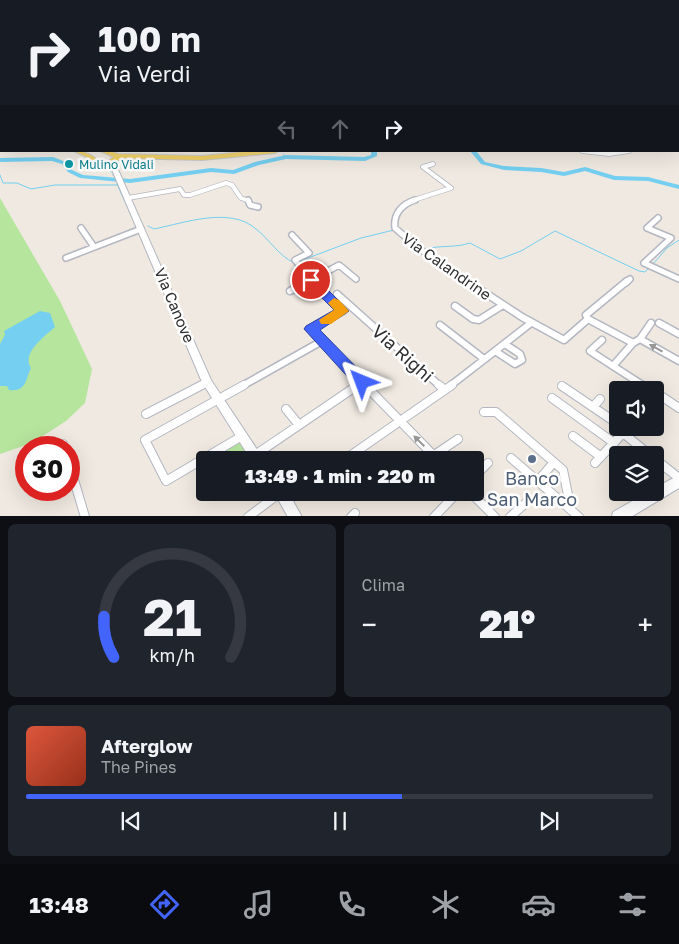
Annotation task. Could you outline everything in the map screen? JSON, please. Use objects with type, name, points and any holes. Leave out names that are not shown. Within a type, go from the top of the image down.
[{"type":"main road","points":[[80,152],[103,164],[116,159],[207,158],[265,152]]},
{"type":"main road","points":[[105,152],[116,159]]},
{"type":"street","points":[[593,152],[614,154],[624,152]]},
{"type":"street","name":"Via Canove","points":[[116,159],[113,165],[207,382],[252,451]]},
{"type":"street","points":[[103,164],[119,177]]},
{"type":"street","name":"Via Calandrine","points":[[434,164],[423,167],[451,188],[406,203],[401,207],[394,222],[396,229],[420,249],[531,324],[564,340],[588,319],[586,315],[630,278]]},
{"type":"street","points":[[128,198],[180,189],[184,195],[190,195],[226,184],[232,185],[240,198],[248,200],[250,205],[258,207]]},
{"type":"street","points":[[658,218],[647,228],[670,238],[644,263],[679,279]]},
{"type":"street","points":[[81,228],[94,247]]},
{"type":"street","points":[[66,258],[142,229]]},
{"type":"street","points":[[292,235],[309,253],[295,260],[311,280],[343,311]]},
{"type":"street","points":[[290,291],[339,266],[356,279]]},
{"type":"street","name":"Via Righi","points":[[337,294],[445,390],[357,451]]},
{"type":"street","name":"Via Calandrine","points":[[455,306],[473,319],[480,320],[502,305]]},
{"type":"street","points":[[350,306],[311,329],[426,451]]},
{"type":"street","points":[[588,319],[633,343]]},
{"type":"street","points":[[613,366],[633,343],[640,339],[651,323]]},
{"type":"street","points":[[659,323],[679,334]]},
{"type":"street","points":[[445,390],[531,324]]},
{"type":"street","points":[[440,325],[484,359]]},
{"type":"street","points":[[640,339],[679,362]]},
{"type":"street","points":[[602,340],[590,351],[637,381]]},
{"type":"street","points":[[242,436],[166,481],[145,440],[219,401],[322,341]]},
{"type":"street","points":[[495,351],[515,364],[522,360],[520,354],[504,344]]},
{"type":"street","points":[[146,414],[207,382]]},
{"type":"street","points":[[266,451],[299,425],[362,382]]},
{"type":"street","points":[[562,386],[609,418]]},
{"type":"street","points":[[552,398],[614,443]]},
{"type":"street","points":[[664,398],[679,408]]},
{"type":"street","points":[[593,408],[600,399]]},
{"type":"street","points":[[286,408],[299,425]]},
{"type":"street","points":[[484,412],[496,412],[563,470],[571,510]]},
{"type":"street","points":[[574,436],[601,456]]},
{"type":"street","points":[[595,464],[618,436]]},
{"type":"street","points":[[629,436],[640,446]]},
{"type":"street","points":[[443,451],[458,439]]},
{"type":"street","points":[[510,458],[579,516]]},
{"type":"street","points":[[538,481],[554,462]]},
{"type":"street","points":[[484,467],[488,463]]},
{"type":"street","points":[[618,516],[679,479],[664,466]]},
{"type":"street","points":[[80,499],[85,516]]},
{"type":"street","points":[[510,516],[528,500]]},
{"type":"street","points":[[248,516],[274,501]]},
{"type":"street","points":[[286,501],[296,516]]},
{"type":"street","points":[[434,516],[449,501]]},
{"type":"street","points":[[479,501],[495,516]]},
{"type":"green space","points":[[0,198],[60,301],[92,369],[85,403],[66,421],[43,436],[15,436],[15,449],[0,454]]},
{"type":"green space","points":[[238,438],[247,451],[217,451]]},
{"type":"water","points":[[40,311],[50,313],[55,327],[40,340],[32,351],[29,357],[31,368],[22,387],[9,390],[7,386],[0,386],[0,344],[5,335],[4,331]]},
{"type":"waterway","points":[[0,160],[53,159],[64,163],[70,171],[82,177],[130,181],[211,170],[234,172],[257,163],[286,157],[365,159],[374,156],[374,152]]},
{"type":"waterway","points":[[474,152],[483,163],[504,168],[541,170],[564,174],[585,169],[614,178],[648,179],[679,187]]},
{"type":"waterway","points":[[283,154],[286,157]]},
{"type":"waterway","points":[[108,170],[114,173],[113,175]]},
{"type":"waterway","points":[[0,175],[3,183],[17,183],[31,189],[55,185],[117,185]]},
{"type":"waterway","points":[[117,185],[136,226]]},
{"type":"waterway","points":[[148,226],[154,229],[206,218],[233,218],[245,222],[256,229],[283,256],[294,263]]},
{"type":"waterway","points":[[300,261],[361,238],[394,230]]},
{"type":"waterway","points":[[425,249],[470,243],[500,259],[521,251],[555,231],[639,271],[645,272],[650,267]]},
{"type":"waterway","points":[[653,264],[667,248],[679,240]]},
{"type":"slow traffic","points":[[326,320],[343,311],[334,303]]},
{"type":"place","name":"Mulino Vidali","points":[[69,164]]},
{"type":"place","name":"Banco San Marco","points":[[532,459]]},
{"type":"route","points":[[311,280],[343,311],[311,329],[362,382]]}]
